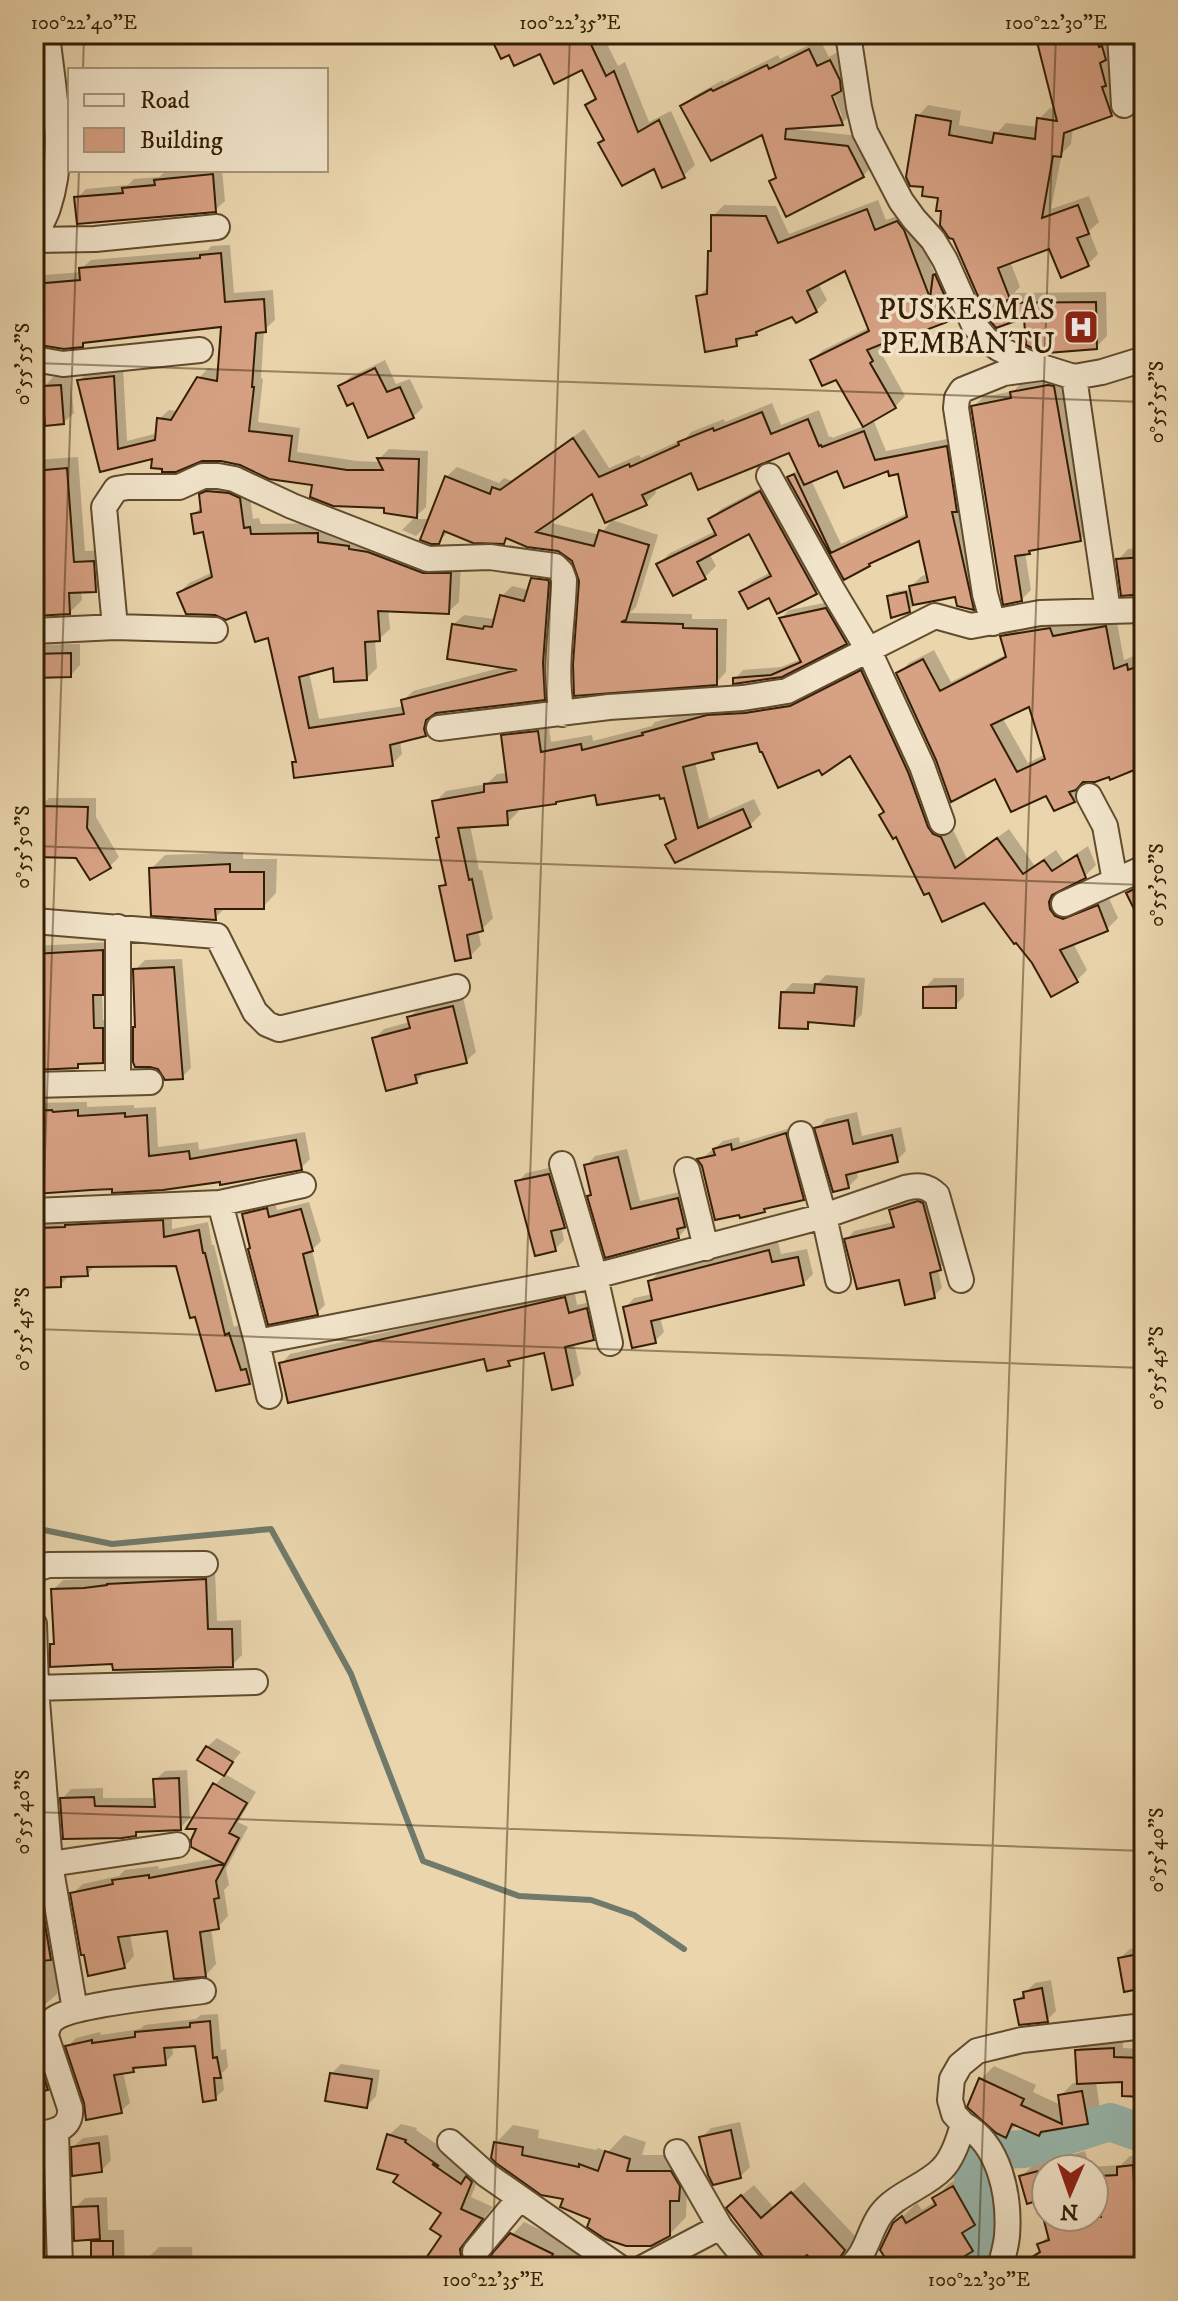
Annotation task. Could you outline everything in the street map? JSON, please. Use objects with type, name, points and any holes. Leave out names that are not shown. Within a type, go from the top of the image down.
[{"type":"street","points":[[47,34],[58,132],[57,157],[48,209],[34,238],[95,239],[217,227]]},
{"type":"street","points":[[848,34],[865,132],[901,201],[945,260],[974,325],[998,348],[1074,377],[1144,359]]},
{"type":"street","points":[[1121,34],[1124,105]]},
{"type":"street","points":[[34,359],[63,364],[200,350]]},
{"type":"street","points":[[993,623],[985,594],[956,408],[957,398],[962,390],[1004,373],[1043,367]]},
{"type":"street","points":[[1074,377],[1108,611]]},
{"type":"street","points":[[115,627],[104,507],[116,489],[179,487],[203,476],[234,479],[292,506],[428,559],[490,557],[555,566],[564,580],[558,695],[562,714]]},
{"type":"street","points":[[769,476],[869,651],[922,766],[942,822]]},
{"type":"street","points":[[439,728],[609,707],[743,698],[787,691],[931,617],[971,626],[1040,613],[1144,610]]},
{"type":"street","points":[[34,631],[115,627],[215,630]]},
{"type":"street","points":[[1089,796],[1105,826],[1115,881]]},
{"type":"street","points":[[1064,904],[1144,868]]},
{"type":"street","points":[[34,921],[217,936],[255,1012],[267,1024],[279,1029],[457,987]]},
{"type":"street","points":[[118,927],[118,1083]]},
{"type":"street","points":[[34,1085],[150,1082]]},
{"type":"street","points":[[801,1134],[838,1280]]},
{"type":"street","points":[[562,1164],[595,1276],[610,1343]]},
{"type":"street","points":[[687,1170],[706,1248]]},
{"type":"street","points":[[34,1211],[220,1203],[303,1185]]},
{"type":"street","points":[[257,1342],[595,1276],[824,1216],[917,1186],[929,1187],[937,1195],[961,1280]]},
{"type":"street","points":[[220,1203],[269,1396]]},
{"type":"street","points":[[34,1573],[48,1565],[205,1564]]},
{"type":"street","points":[[34,1624],[42,1864],[75,2010]]},
{"type":"street","points":[[35,1688],[255,1682]]},
{"type":"street","points":[[42,1864],[177,1845]]},
{"type":"street","points":[[60,2267],[45,2133],[68,2123],[70,2108],[46,2036],[48,2026],[53,2019],[75,2010],[203,1991]]},
{"type":"street","points":[[1000,2267],[1007,2237],[1007,2212],[999,2166],[972,2130],[954,2114],[950,2100],[952,2079],[960,2065],[977,2051],[1022,2040],[1144,2026]]},
{"type":"street","points":[[850,2267],[866,2246],[872,2226],[884,2210],[943,2169],[959,2141],[972,2130]]},
{"type":"street","points":[[450,2142],[519,2199],[619,2267]]},
{"type":"street","points":[[677,2152],[720,2227],[752,2267]]},
{"type":"street","points":[[475,2252],[519,2199]]},
{"type":"street","points":[[644,2267],[720,2227]]},
{"type":"building","points":[[489,34],[586,34],[606,76],[614,71],[638,132],[659,120],[685,178],[662,188],[654,169],[622,186],[598,143],[604,140],[585,105],[596,99],[582,70],[554,84],[540,54],[514,66],[509,55],[501,59]]},
{"type":"building","points":[[1035,34],[1096,34],[1106,60],[1100,63],[1106,86],[1102,87],[1112,116],[1064,133],[1061,157],[1053,156],[1042,218],[1078,205],[1089,234],[1077,238],[1089,266],[1061,278],[1049,249],[998,268],[1010,299],[1002,303],[1096,302],[1097,349],[1047,353],[1032,348],[1026,345],[1024,318],[996,328],[987,317],[953,239],[940,225],[941,211],[936,211],[938,198],[922,196],[923,187],[910,186],[906,177],[916,115],[951,121],[949,135],[992,143],[994,133],[1035,139],[1037,118],[1057,121]]},
{"type":"building","points":[[809,49],[817,66],[830,60],[840,80],[841,91],[832,96],[843,125],[786,129],[785,139],[848,146],[864,177],[786,217],[769,181],[776,178],[762,135],[711,161],[680,106],[711,89],[713,91],[767,65],[769,69]]},
{"type":"building","points":[[213,174],[216,212],[77,224],[74,197],[123,193],[122,188],[155,185],[154,180]]},
{"type":"building","points":[[867,209],[875,230],[897,221],[904,230],[930,298],[935,274],[955,319],[867,350],[873,361],[870,363],[896,408],[863,427],[836,380],[822,386],[810,360],[869,331],[845,271],[807,291],[817,312],[796,323],[792,317],[756,332],[757,335],[736,339],[737,346],[705,352],[696,296],[707,294],[711,215],[766,216],[778,243]]},
{"type":"building","points":[[221,253],[225,302],[264,299],[266,332],[256,333],[249,431],[292,436],[289,461],[347,470],[383,470],[377,458],[419,459],[417,518],[384,513],[384,508],[333,506],[310,497],[312,485],[269,479],[240,465],[221,461],[202,461],[176,472],[162,472],[162,469],[151,468],[152,459],[100,472],[77,380],[114,376],[118,449],[155,440],[157,418],[171,420],[197,377],[217,381],[221,327],[83,343],[83,347],[64,349],[39,345],[34,284],[80,280],[79,268],[200,258],[200,255]]},
{"type":"building","points":[[375,368],[387,392],[400,387],[414,418],[368,438],[353,403],[347,406],[338,386]]},
{"type":"building","points":[[61,385],[64,424],[45,426],[42,386]]},
{"type":"building","points":[[1054,386],[1081,541],[1015,556],[1022,601],[1003,605],[971,406],[1011,398],[1010,392]]},
{"type":"building","points":[[762,412],[771,434],[808,419],[822,447],[864,431],[875,460],[947,446],[957,512],[952,512],[974,610],[957,606],[955,597],[913,605],[909,586],[928,582],[919,541],[869,564],[844,580],[787,477],[794,474],[831,553],[907,517],[898,474],[889,476],[888,471],[844,488],[837,471],[804,485],[789,453],[698,490],[691,473],[642,495],[647,505],[605,523],[592,494],[536,532],[594,546],[599,530],[649,545],[626,620],[621,622],[683,624],[683,628],[717,629],[717,685],[574,696],[579,581],[572,561],[558,551],[527,547],[506,538],[504,544],[473,543],[444,531],[439,544],[420,540],[445,476],[490,494],[492,487],[500,490],[573,438],[599,477],[629,464],[630,467],[713,428],[714,431]]},
{"type":"building","points":[[67,468],[74,562],[94,561],[96,592],[69,593],[70,614],[34,616],[34,471]]},
{"type":"building","points":[[206,491],[229,493],[240,498],[244,528],[250,527],[251,534],[318,533],[318,542],[349,546],[349,549],[368,552],[423,573],[451,573],[449,614],[378,611],[380,641],[365,642],[367,680],[334,682],[333,668],[299,677],[309,728],[404,714],[401,700],[517,670],[447,659],[452,624],[483,629],[484,626],[492,627],[500,595],[524,601],[531,578],[549,582],[543,663],[545,700],[436,713],[426,720],[426,736],[390,745],[393,766],[294,778],[292,762],[296,762],[268,638],[255,642],[246,612],[226,620],[215,615],[186,614],[177,593],[212,577],[203,532],[194,534],[191,514],[201,512],[199,494]]},
{"type":"building","points":[[760,491],[817,594],[777,614],[769,598],[748,609],[739,592],[771,576],[749,534],[697,562],[706,579],[673,596],[656,564],[716,535],[708,519]]},
{"type":"building","points":[[1144,557],[1144,594],[1121,596],[1116,559]]},
{"type":"building","points":[[906,592],[910,612],[891,618],[887,596]]},
{"type":"building","points":[[826,608],[847,644],[782,677],[733,684],[733,678],[771,675],[801,662],[779,618]]},
{"type":"building","points":[[1106,626],[1114,669],[1127,664],[1128,670],[1144,664],[1144,766],[1110,780],[1109,777],[1083,782],[1076,790],[1069,792],[1075,802],[1054,811],[1046,796],[1011,812],[995,779],[951,802],[936,760],[896,673],[923,659],[940,691],[1006,657],[1000,636],[1050,628],[1053,636]],"holes":[[[1029,707],[1045,759],[1017,772],[991,725]]]},
{"type":"building","points":[[71,653],[71,677],[34,678],[34,654]]},
{"type":"building","points":[[861,670],[908,772],[928,827],[933,834],[941,837],[955,868],[997,838],[1023,874],[1044,860],[1052,871],[1077,855],[1086,878],[1052,895],[1050,909],[1055,916],[1063,919],[1098,905],[1108,931],[1060,950],[1078,982],[1051,997],[1032,963],[984,903],[942,922],[929,893],[924,895],[896,837],[893,839],[879,815],[884,812],[850,756],[822,775],[819,770],[778,788],[757,743],[712,753],[714,759],[683,767],[698,828],[743,809],[751,827],[675,863],[665,845],[676,839],[664,798],[660,799],[659,795],[597,805],[595,795],[507,811],[508,825],[458,828],[483,931],[467,935],[471,958],[455,961],[439,886],[446,885],[432,801],[484,792],[484,784],[507,782],[501,735],[538,731],[541,752],[581,744],[582,750],[707,715],[790,706]]},
{"type":"building","points":[[38,806],[88,807],[87,828],[111,868],[90,880],[76,858],[34,857]]},
{"type":"building","points":[[230,864],[230,872],[264,872],[264,909],[215,909],[216,920],[151,916],[149,868]]},
{"type":"building","points":[[1144,884],[1144,929],[1126,893]]},
{"type":"building","points":[[103,950],[103,995],[93,995],[94,1028],[103,1028],[103,1063],[78,1064],[78,1068],[34,1070],[34,954]]},
{"type":"building","points":[[174,967],[183,1079],[165,1080],[158,1069],[135,1067],[133,1062],[133,969]]},
{"type":"building","points":[[815,984],[857,987],[854,1026],[808,1022],[808,1029],[779,1028],[781,992],[814,993]]},
{"type":"building","points":[[956,986],[956,1008],[923,1008],[923,987]]},
{"type":"building","points":[[453,1006],[467,1063],[415,1075],[417,1083],[386,1091],[372,1038],[410,1028],[407,1017]]},
{"type":"building","points":[[78,1110],[78,1116],[147,1115],[149,1156],[189,1151],[190,1159],[296,1140],[302,1170],[220,1185],[220,1182],[163,1190],[112,1193],[112,1189],[34,1194],[34,1111]]},
{"type":"building","points":[[848,1120],[853,1144],[892,1135],[898,1162],[846,1175],[849,1188],[833,1192],[814,1128]]},
{"type":"building","points":[[786,1133],[804,1200],[740,1218],[739,1215],[715,1220],[702,1166],[697,1159],[715,1155],[713,1149],[731,1144],[732,1150]]},
{"type":"building","points":[[618,1157],[631,1209],[678,1198],[685,1227],[677,1229],[679,1238],[605,1258],[587,1196],[591,1195],[584,1165]]},
{"type":"building","points":[[549,1174],[565,1228],[551,1231],[556,1251],[535,1256],[515,1181]]},
{"type":"building","points":[[918,1201],[923,1203],[941,1270],[930,1273],[935,1298],[905,1305],[899,1280],[857,1289],[844,1239],[894,1227],[889,1210]]},
{"type":"building","points":[[267,1208],[269,1217],[301,1209],[313,1251],[303,1254],[318,1315],[268,1325],[242,1214]]},
{"type":"building","points":[[163,1220],[164,1237],[199,1230],[225,1335],[229,1333],[241,1370],[246,1369],[250,1384],[216,1391],[195,1317],[190,1318],[176,1266],[87,1267],[88,1276],[61,1277],[61,1287],[34,1288],[34,1261],[39,1260],[38,1228]]},
{"type":"building","points":[[769,1250],[772,1262],[798,1257],[804,1285],[651,1321],[656,1343],[632,1348],[623,1307],[652,1300],[648,1281]]},
{"type":"building","points":[[565,1297],[569,1313],[587,1308],[594,1340],[565,1347],[573,1385],[552,1390],[544,1353],[508,1361],[510,1366],[487,1371],[484,1359],[288,1403],[279,1363]]},
{"type":"building","points":[[206,1579],[208,1629],[232,1629],[233,1667],[113,1670],[112,1664],[50,1667],[50,1644],[54,1644],[51,1589]]},
{"type":"building","points":[[206,1746],[233,1762],[224,1776],[197,1760]]},
{"type":"building","points":[[179,1778],[181,1830],[136,1832],[136,1836],[122,1838],[63,1839],[60,1798],[94,1797],[95,1806],[155,1807],[153,1779]]},
{"type":"building","points":[[213,1783],[247,1803],[229,1833],[239,1838],[216,1881],[219,1898],[214,1899],[219,1929],[200,1932],[206,1977],[174,1979],[167,1931],[118,1937],[125,1968],[88,1976],[70,1893],[113,1884],[112,1880],[149,1875],[149,1878],[224,1864],[191,1847],[196,1829],[186,1829]]},
{"type":"building","points":[[41,1900],[51,1960],[34,1962],[34,1901]]},
{"type":"building","points":[[1144,1953],[1144,1988],[1124,1992],[1118,1958]]},
{"type":"building","points":[[1042,1988],[1048,2022],[1019,2025],[1014,2000],[1024,1998],[1023,1992]]},
{"type":"building","points":[[210,2021],[213,2058],[217,2057],[221,2078],[214,2078],[216,2100],[203,2102],[195,2046],[164,2048],[166,2065],[133,2068],[134,2072],[114,2075],[122,2113],[86,2120],[84,2103],[65,2046],[92,2040],[92,2043],[135,2037],[135,2032],[190,2027],[190,2023]]},
{"type":"building","points":[[1114,2048],[1114,2057],[1144,2058],[1144,2097],[1122,2096],[1122,2082],[1077,2084],[1075,2050]]},
{"type":"building","points":[[38,2059],[48,2090],[34,2093],[34,2060]]},
{"type":"building","points":[[330,2073],[372,2079],[367,2108],[325,2101]]},
{"type":"building","points":[[979,2078],[1024,2099],[1021,2105],[1062,2124],[1058,2095],[1082,2091],[1088,2124],[1041,2132],[1039,2136],[1012,2124],[1006,2138],[967,2107]]},
{"type":"building","points":[[731,2130],[741,2178],[713,2185],[699,2137]]},
{"type":"building","points":[[387,2134],[406,2140],[439,2166],[432,2164],[461,2184],[466,2176],[472,2182],[461,2209],[483,2219],[460,2249],[465,2263],[472,2267],[420,2267],[441,2236],[430,2229],[441,2213],[393,2182],[398,2175],[377,2169]]},
{"type":"building","points":[[494,2142],[523,2147],[522,2155],[579,2167],[579,2164],[598,2171],[605,2151],[630,2159],[627,2171],[671,2171],[680,2186],[679,2201],[670,2201],[670,2236],[651,2246],[626,2246],[605,2239],[587,2227],[590,2219],[560,2207],[563,2199],[541,2195],[496,2163],[491,2158]]},
{"type":"building","points":[[99,2143],[102,2172],[72,2176],[71,2147]]},
{"type":"building","points":[[42,2150],[42,2180],[34,2181],[34,2151]]},
{"type":"building","points":[[1133,2165],[1136,2217],[1144,2217],[1144,2236],[1137,2237],[1140,2263],[1103,2267],[1016,2267],[1040,2252],[1037,2244],[1049,2240],[1047,2233],[1110,2233],[1110,2175],[1117,2175],[1117,2167]]},
{"type":"building","points":[[1030,2173],[1030,2203],[1027,2204],[1019,2176]]},
{"type":"building","points":[[953,2186],[975,2225],[962,2233],[973,2251],[947,2267],[891,2267],[880,2250],[893,2223],[902,2216],[906,2223],[936,2205],[932,2198]]},
{"type":"building","points":[[791,2192],[845,2250],[833,2267],[818,2267],[807,2255],[792,2267],[767,2267],[764,2258],[726,2208],[741,2195],[761,2218]]},
{"type":"building","points":[[98,2206],[100,2239],[74,2241],[73,2207]]},
{"type":"building","points":[[510,2233],[553,2254],[546,2267],[472,2267],[481,2266]]},
{"type":"building","points":[[91,2241],[113,2241],[113,2267],[91,2267]]},
{"type":"waterway","points":[[34,1528],[112,1544],[271,1529],[351,1674],[423,1861],[519,1896],[591,1900],[634,1915],[684,1949]]},
{"type":"waterway","points":[[972,2267],[981,2254],[982,2221],[973,2179],[978,2159],[997,2150],[1025,2149],[1110,2122],[1144,2134]]},
{"type":"place","name":"PUSKESMAS PEMBANTU","points":[[1081,327]]}]
